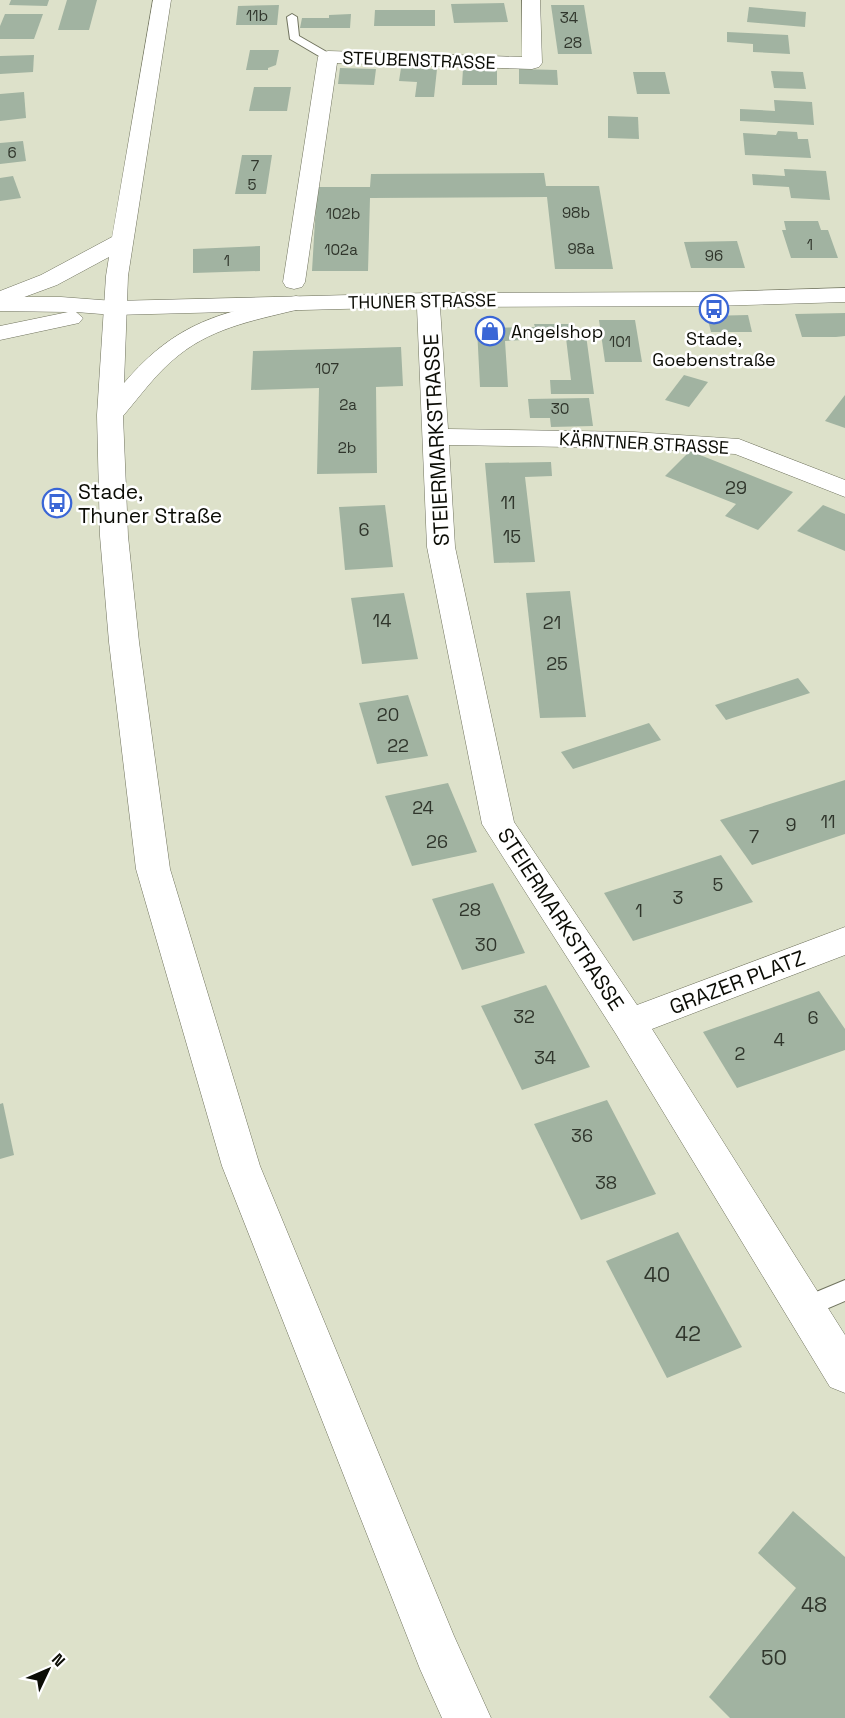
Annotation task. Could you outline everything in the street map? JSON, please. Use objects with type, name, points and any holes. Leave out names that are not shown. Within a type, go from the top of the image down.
[{"type":"street","points":[[162,0],[114,308],[110,416],[114,536],[124,642],[153,869],[241,1166],[432,1641],[467,1718]]},
{"type":"street","name":"STEUBENSTRASSE","points":[[295,292],[328,57],[532,63],[531,0]]},
{"type":"street","points":[[0,299],[49,280],[123,240]]},
{"type":"street","points":[[110,416],[158,361],[181,342],[295,292]]},
{"type":"street","name":"THUNER STRASSE","points":[[0,304],[61,304],[114,308],[295,292],[428,300],[700,299],[845,295]]},
{"type":"street","name":"STEIERMARKSTRASSE","points":[[428,300],[441,547],[498,824],[629,1023],[845,1373]]},
{"type":"street","points":[[0,333],[114,308]]},
{"type":"street","name":"KÄRNTNER STRASSE","points":[[436,437],[633,440],[739,447],[845,489]]},
{"type":"street","name":"GRAZER PLATZ","points":[[629,1023],[845,941]]},
{"type":"lane","points":[[292,17],[294,37],[328,57]]},
{"type":"lane","points":[[805,1307],[845,1290]]},
{"type":"building","points":[[11,0],[49,0],[47,6],[9,5]]},
{"type":"building","points":[[67,0],[97,0],[89,30],[58,30]]},
{"type":"building","points":[[504,3],[508,22],[454,23],[451,4]]},
{"type":"building","points":[[279,5],[277,25],[236,25],[238,6]]},
{"type":"building","points":[[551,5],[584,5],[592,54],[558,54]]},
{"type":"building","points":[[749,7],[806,12],[805,27],[747,22]]},
{"type":"building","points":[[375,10],[435,10],[435,26],[374,26]]},
{"type":"building","points":[[5,14],[43,14],[34,39],[0,39],[0,26]]},
{"type":"building","points":[[351,14],[350,28],[300,28],[302,18],[329,18],[329,15]]},
{"type":"building","points":[[727,32],[788,35],[790,54],[753,52],[753,44],[727,42]]},
{"type":"building","points":[[250,50],[279,50],[276,65],[268,70],[246,70]]},
{"type":"building","points":[[34,55],[33,72],[0,74],[0,56]]},
{"type":"building","points":[[340,68],[376,69],[374,85],[338,84]]},
{"type":"building","points":[[401,68],[437,69],[434,97],[415,97],[417,82],[399,81]]},
{"type":"building","points":[[463,69],[497,70],[497,85],[462,85]]},
{"type":"building","points":[[519,69],[557,70],[558,85],[519,84]]},
{"type":"building","points":[[771,71],[803,72],[806,89],[774,88]]},
{"type":"building","points":[[633,72],[665,72],[670,94],[637,94]]},
{"type":"building","points":[[254,87],[291,87],[287,111],[249,111]]},
{"type":"building","points":[[24,92],[26,118],[0,121],[0,94]]},
{"type":"building","points":[[774,100],[812,102],[814,125],[740,121],[740,109],[775,111]]},
{"type":"building","points":[[608,116],[638,117],[639,139],[608,138]]},
{"type":"building","points":[[778,131],[797,132],[798,139],[808,139],[811,158],[745,155],[743,133],[776,135]]},
{"type":"building","points":[[23,141],[26,161],[0,164],[0,143]]},
{"type":"building","points":[[242,155],[272,155],[266,194],[235,194]]},
{"type":"building","points":[[784,169],[826,171],[830,200],[791,198],[789,187],[753,185],[752,174],[785,176]]},
{"type":"building","points":[[544,173],[546,186],[599,186],[613,269],[555,269],[547,197],[370,198],[368,271],[312,271],[317,187],[370,187],[371,174]]},
{"type":"building","points":[[13,176],[21,198],[0,201],[0,178]]},
{"type":"building","points":[[784,221],[818,221],[821,230],[828,230],[838,258],[791,258],[782,230],[786,230]]},
{"type":"building","points":[[737,241],[745,268],[691,268],[684,242]]},
{"type":"building","points":[[260,246],[260,271],[193,273],[193,249]]},
{"type":"building","points":[[845,313],[845,336],[836,337],[802,337],[795,314]]},
{"type":"building","points":[[748,315],[752,332],[711,332],[707,316]]},
{"type":"building","points":[[599,320],[635,320],[642,362],[605,362]]},
{"type":"building","points":[[534,324],[569,324],[570,335],[586,335],[594,394],[551,394],[550,380],[571,380],[566,338],[505,341],[508,387],[480,387],[477,328],[535,327]]},
{"type":"building","points":[[401,347],[403,386],[376,387],[377,473],[317,474],[319,388],[251,390],[253,351]]},
{"type":"building","points":[[684,375],[708,382],[689,407],[665,400]]},
{"type":"building","points":[[845,395],[845,428],[825,421]]},
{"type":"building","points":[[589,398],[593,426],[551,427],[550,418],[530,418],[528,399]]},
{"type":"building","points":[[690,451],[793,492],[758,530],[725,516],[736,504],[665,476]]},
{"type":"building","points":[[551,462],[552,476],[525,477],[535,562],[494,563],[485,463]]},
{"type":"building","points":[[385,505],[393,567],[345,570],[339,507]]},
{"type":"building","points":[[823,505],[845,514],[845,551],[797,531]]},
{"type":"building","points":[[570,591],[586,717],[540,718],[526,593]]},
{"type":"building","points":[[404,593],[418,659],[362,664],[351,598]]},
{"type":"building","points":[[798,678],[810,693],[726,720],[715,705]]},
{"type":"building","points":[[408,695],[428,756],[377,764],[359,703]]},
{"type":"building","points":[[649,723],[661,740],[573,769],[561,752]]},
{"type":"building","points":[[845,780],[845,834],[752,865],[720,820]]},
{"type":"building","points":[[448,783],[477,852],[412,866],[385,796]]},
{"type":"building","points":[[721,855],[753,902],[633,941],[604,893]]},
{"type":"building","points":[[493,883],[525,953],[462,970],[432,899]]},
{"type":"building","points":[[546,985],[590,1067],[522,1090],[481,1006]]},
{"type":"building","points":[[819,991],[845,1029],[845,1050],[737,1088],[703,1032]]},
{"type":"building","points":[[607,1100],[656,1194],[581,1220],[534,1124]]},
{"type":"building","points":[[3,1103],[14,1155],[0,1159],[0,1104]]},
{"type":"building","points":[[678,1232],[742,1347],[667,1378],[606,1261]]},
{"type":"building","points":[[793,1511],[845,1557],[845,1718],[730,1718],[709,1697],[796,1588],[758,1553]]},
{"type":"place","name":"Stade, Goebenstraße","points":[[714,309]]},
{"type":"place","name":"Angelshop","points":[[490,331]]},
{"type":"place","name":"Stade, Thuner Straße","points":[[57,503]]}]
